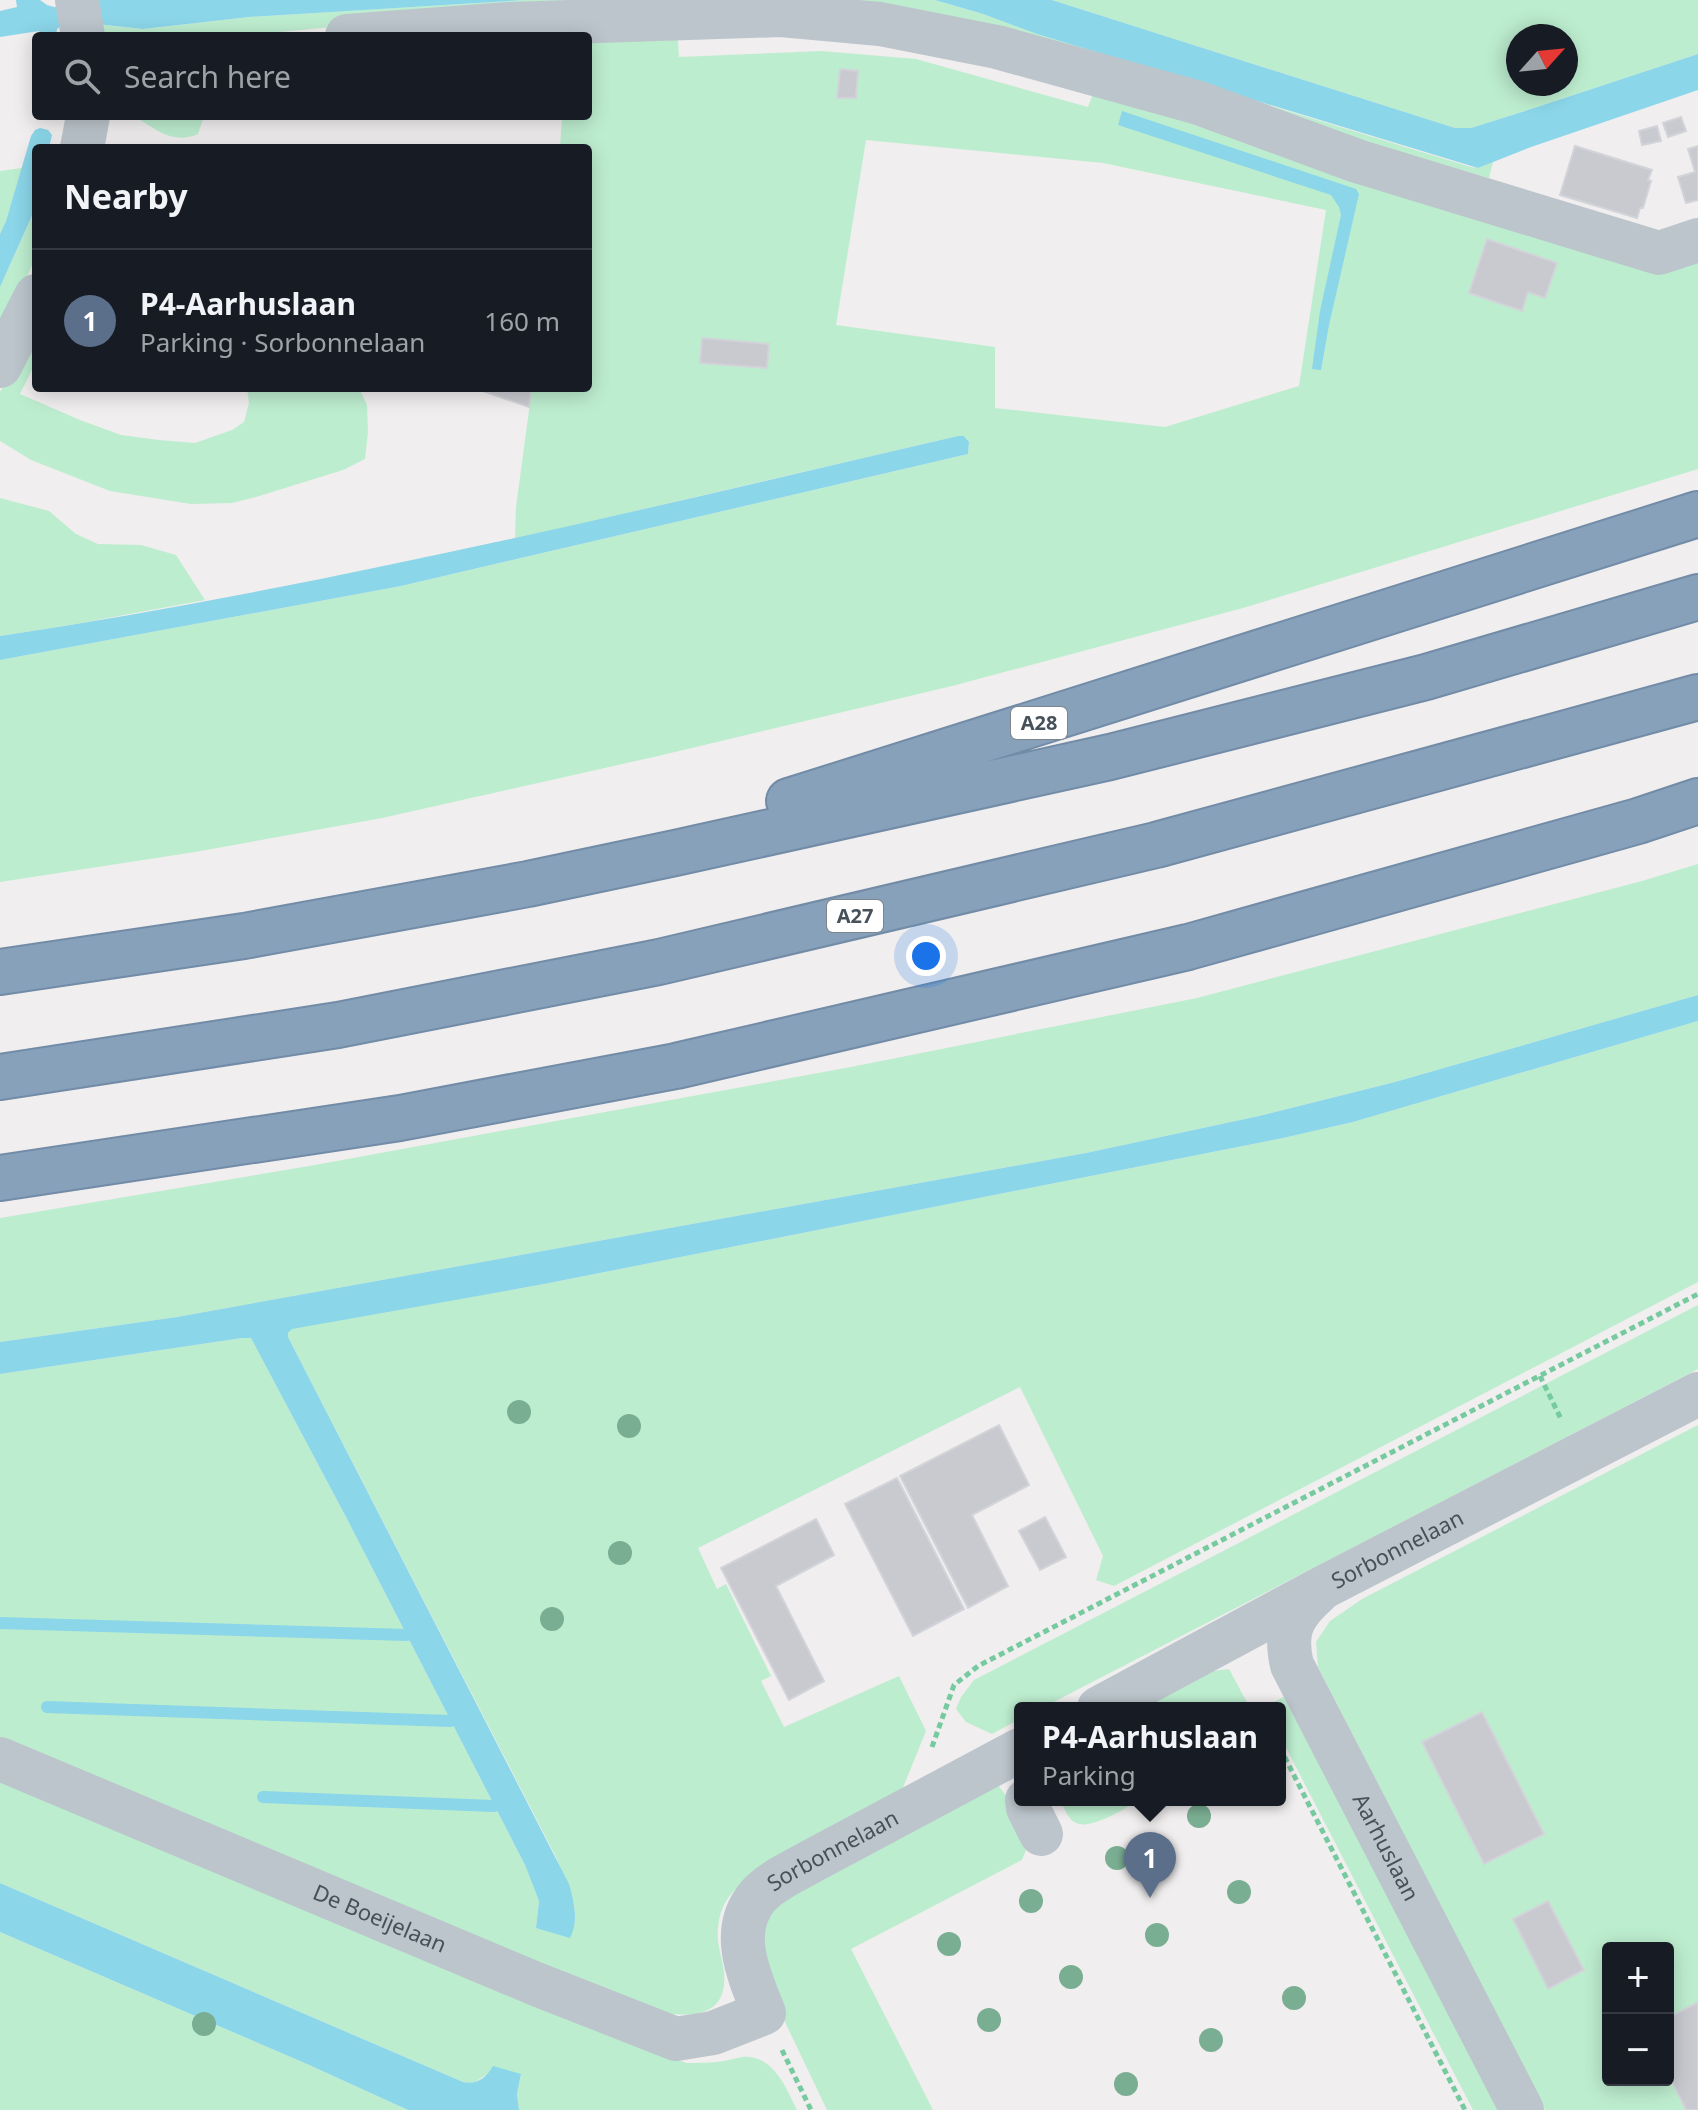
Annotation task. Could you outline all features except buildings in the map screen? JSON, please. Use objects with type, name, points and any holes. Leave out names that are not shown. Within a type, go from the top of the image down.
[{"type":"highway","name":"A28","points":[[528,884],[1698,514]]},
{"type":"highway","points":[[0,972],[244,936],[528,884],[1110,757],[1426,677],[1698,597]]},
{"type":"highway","name":"A27","points":[[0,1077],[338,1025],[659,962],[1156,845],[1698,697]]},
{"type":"highway","points":[[0,1178],[400,1118],[676,1066],[1188,947],[1638,821],[1698,801]]},
{"type":"street","points":[[401,32],[509,24],[781,15],[880,24],[997,47],[1199,103],[1357,161],[1659,253],[1698,240]]},
{"type":"street","points":[[83,144],[87,120]]},
{"type":"street","points":[[0,366],[32,304]]},
{"type":"street","name":"Sorbonnelaan","points":[[1110,1702],[1322,1588],[1698,1394]]},
{"type":"street","name":"Aarhuslaan","points":[[1322,1588],[1301,1607],[1291,1627],[1287,1646],[1292,1665],[1522,2110]]},
{"type":"street","name":"De Boeijelaan","points":[[0,1759],[536,1984],[676,2039],[713,2033],[764,2013]]},
{"type":"street","name":"Sorbonnelaan","points":[[764,2013],[748,1974],[743,1944],[745,1917],[759,1895],[800,1868],[1014,1759]]},
{"type":"path","points":[[909,1810],[954,1685],[978,1666],[1698,1294]]},
{"type":"path","points":[[1286,1760],[1465,2110]]},
{"type":"path","points":[[764,2013],[811,2110]]},
{"type":"green space","points":[[525,0],[935,0],[1471,167],[1478,168],[1493,162],[1489,178],[963,26],[363,24],[280,32],[100,32],[97,24],[143,29],[249,17]]},
{"type":"green space","points":[[1052,0],[1698,0],[1698,54],[1578,93],[1578,24],[1506,24],[1506,96],[1569,96],[1471,128],[1455,128]]},
{"type":"green space","points":[[677,26],[679,57],[821,51],[916,59],[1088,107],[1096,86],[1698,257],[1698,469],[1243,608],[956,685],[382,818],[195,852],[0,882],[0,660],[401,586],[968,454],[969,442],[964,436],[958,436],[515,539],[516,507],[531,392],[592,392],[592,144],[560,144],[562,120],[592,120],[592,36]],"holes":[[[866,140],[1103,163],[1326,210],[1299,386],[1165,427],[995,408],[995,347],[836,325]]]},
{"type":"green space","points":[[141,120],[203,120],[198,134],[189,137],[172,137]]},
{"type":"green space","points":[[22,168],[6,221],[0,234],[0,171]]},
{"type":"green space","points":[[32,216],[32,265],[0,340],[0,287]]},
{"type":"green space","points":[[32,331],[32,370],[20,394],[80,420],[121,435],[195,443],[232,430],[244,422],[249,403],[248,392],[361,392],[367,405],[365,459],[343,470],[232,503],[191,504],[110,491],[31,460],[0,441],[0,392]]},
{"type":"green space","points":[[0,498],[49,511],[76,534],[98,544],[141,545],[176,555],[205,600],[0,636]]},
{"type":"green space","points":[[1698,864],[1698,995],[1395,1082],[1259,1116],[1086,1153],[177,1317],[0,1342],[0,1218],[315,1165],[851,1067],[1197,998]]},
{"type":"green space","points":[[1698,1021],[1698,1282],[1114,1586],[1096,1580],[1103,1556],[1020,1387],[698,1548],[717,1589],[726,1584],[771,1676],[761,1681],[784,1727],[899,1676],[926,1731],[902,1790],[749,1878],[731,1894],[721,1912],[718,1929],[724,1988],[720,1999],[704,2012],[657,2012],[0,1742],[0,1374],[251,1338],[525,1865],[539,1901],[536,1928],[575,1922],[574,1903],[556,1857],[288,1337],[292,1328],[539,1285],[1283,1138],[1353,1122]]},
{"type":"green space","points":[[1698,1305],[1698,1369],[1054,1702],[1014,1702],[1014,1722],[992,1734],[966,1722],[956,1709],[974,1680]]},
{"type":"green space","points":[[1698,1425],[1698,2002],[1674,2015],[1674,1942],[1602,1942],[1602,2086],[1674,2086],[1686,2110],[1545,2110],[1318,1667],[1316,1642],[1330,1621],[1362,1599]]},
{"type":"green space","points":[[1229,1669],[1247,1702],[1155,1702],[1212,1671]]},
{"type":"green space","points":[[1285,1696],[1498,2110],[1473,2110],[1286,1748],[1286,1702],[1274,1702]]},
{"type":"green space","points":[[0,1774],[531,2001],[686,2063],[719,2062],[742,2057],[762,2061],[777,2074],[797,2110],[519,2110],[517,2094],[521,2075],[489,2073],[472,2084],[463,2082],[0,1883]]},
{"type":"green space","points":[[998,1785],[1030,1840],[1022,1860],[851,1949],[933,2110],[827,2110],[763,1976],[757,1941],[767,1909]]},
{"type":"green space","points":[[1063,1806],[1129,1806],[1089,1824],[1074,1822]]},
{"type":"green space","points":[[0,1932],[307,2064],[408,2110],[0,2110]]},
{"type":"water","points":[[16,0],[40,0],[54,7],[99,0],[525,0],[249,17],[143,29],[63,24],[57,32],[39,31],[0,37],[0,11],[17,7]]},
{"type":"water","points":[[935,0],[1052,0],[1455,128],[1471,128],[1569,96],[1578,96],[1578,93],[1698,54],[1698,90],[1478,168],[1037,34]]},
{"type":"water","points":[[1122,111],[1356,189],[1359,194],[1321,370],[1312,369],[1320,311],[1341,215],[1331,195],[1118,125]]},
{"type":"water","points":[[35,130],[48,130],[52,135],[50,144],[32,144],[32,216],[0,287],[0,234]]},
{"type":"water","points":[[964,436],[969,442],[968,454],[401,586],[0,660],[0,636],[361,571]]},
{"type":"water","points":[[1698,995],[1698,1021],[1353,1122],[539,1285],[292,1329],[288,1337],[569,1884],[575,1918],[570,1938],[536,1928],[539,1901],[525,1865],[251,1338],[0,1374],[0,1342],[177,1317],[1086,1153],[1259,1116],[1395,1082]]},
{"type":"water","points":[[0,1883],[463,2082],[481,2080],[493,2066],[521,2074],[517,2094],[519,2110],[408,2110],[0,1932]]},
{"type":"waterway","points":[[0,1623],[407,1635]]},
{"type":"waterway","points":[[47,1707],[450,1721]]},
{"type":"waterway","points":[[263,1797],[494,1806]]},
{"type":"place","name":"P4-Aarhuslaan","points":[[1150,1898]]}]
